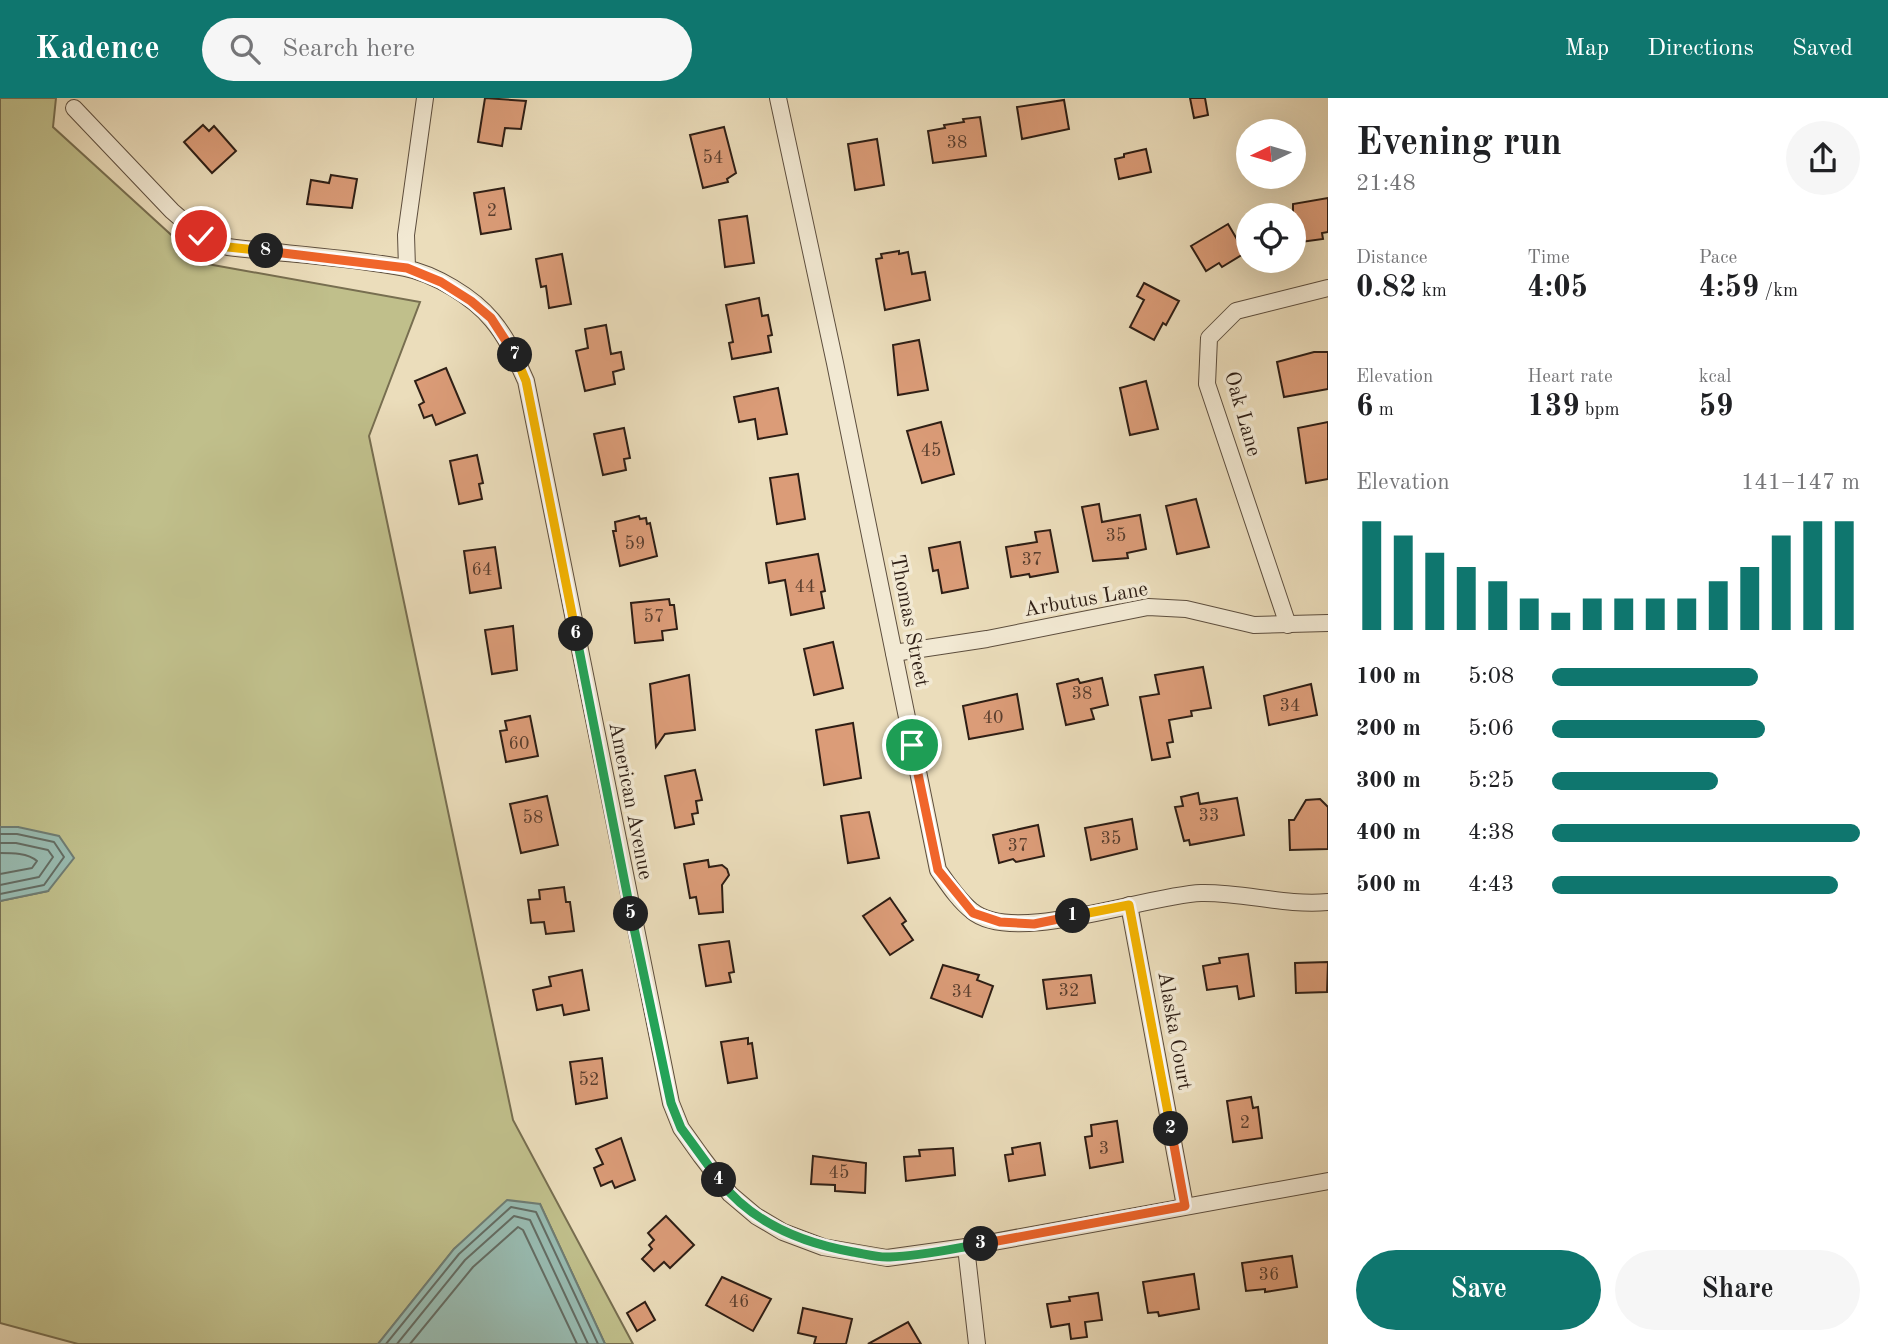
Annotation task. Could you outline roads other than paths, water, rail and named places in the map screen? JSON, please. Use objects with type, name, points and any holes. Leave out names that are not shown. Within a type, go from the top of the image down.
[{"type":"street","points":[[407,268],[406,235],[425,98]]},
{"type":"street","name":"Thomas Street","points":[[780,98],[938,870],[973,913],[1000,922],[1034,924],[1202,893],[1241,895],[1282,902],[1328,902]]},
{"type":"street","name":"American Avenue","points":[[74,108],[172,211],[201,236],[228,247],[407,268],[441,282],[471,301],[491,318],[510,344],[526,381],[671,1103],[681,1128],[730,1194],[756,1216],[783,1232],[823,1247],[887,1258],[966,1247],[1328,1181]]},
{"type":"street","name":"Oak Lane","points":[[1288,625],[1207,384],[1209,338],[1236,312],[1328,288]]},
{"type":"street","name":"Arbutus Lane","points":[[894,653],[1012,635],[1148,607],[1186,609],[1254,625],[1328,623]]},
{"type":"street","name":"Alaska Court","points":[[1129,905],[1185,1206]]},
{"type":"street","points":[[966,1247],[977,1344]]},
{"type":"water","points":[[0,827],[18,827],[59,836],[74,858],[48,891],[0,901]]},
{"type":"water","points":[[507,1200],[540,1204],[605,1344],[378,1344],[454,1249]]}]
